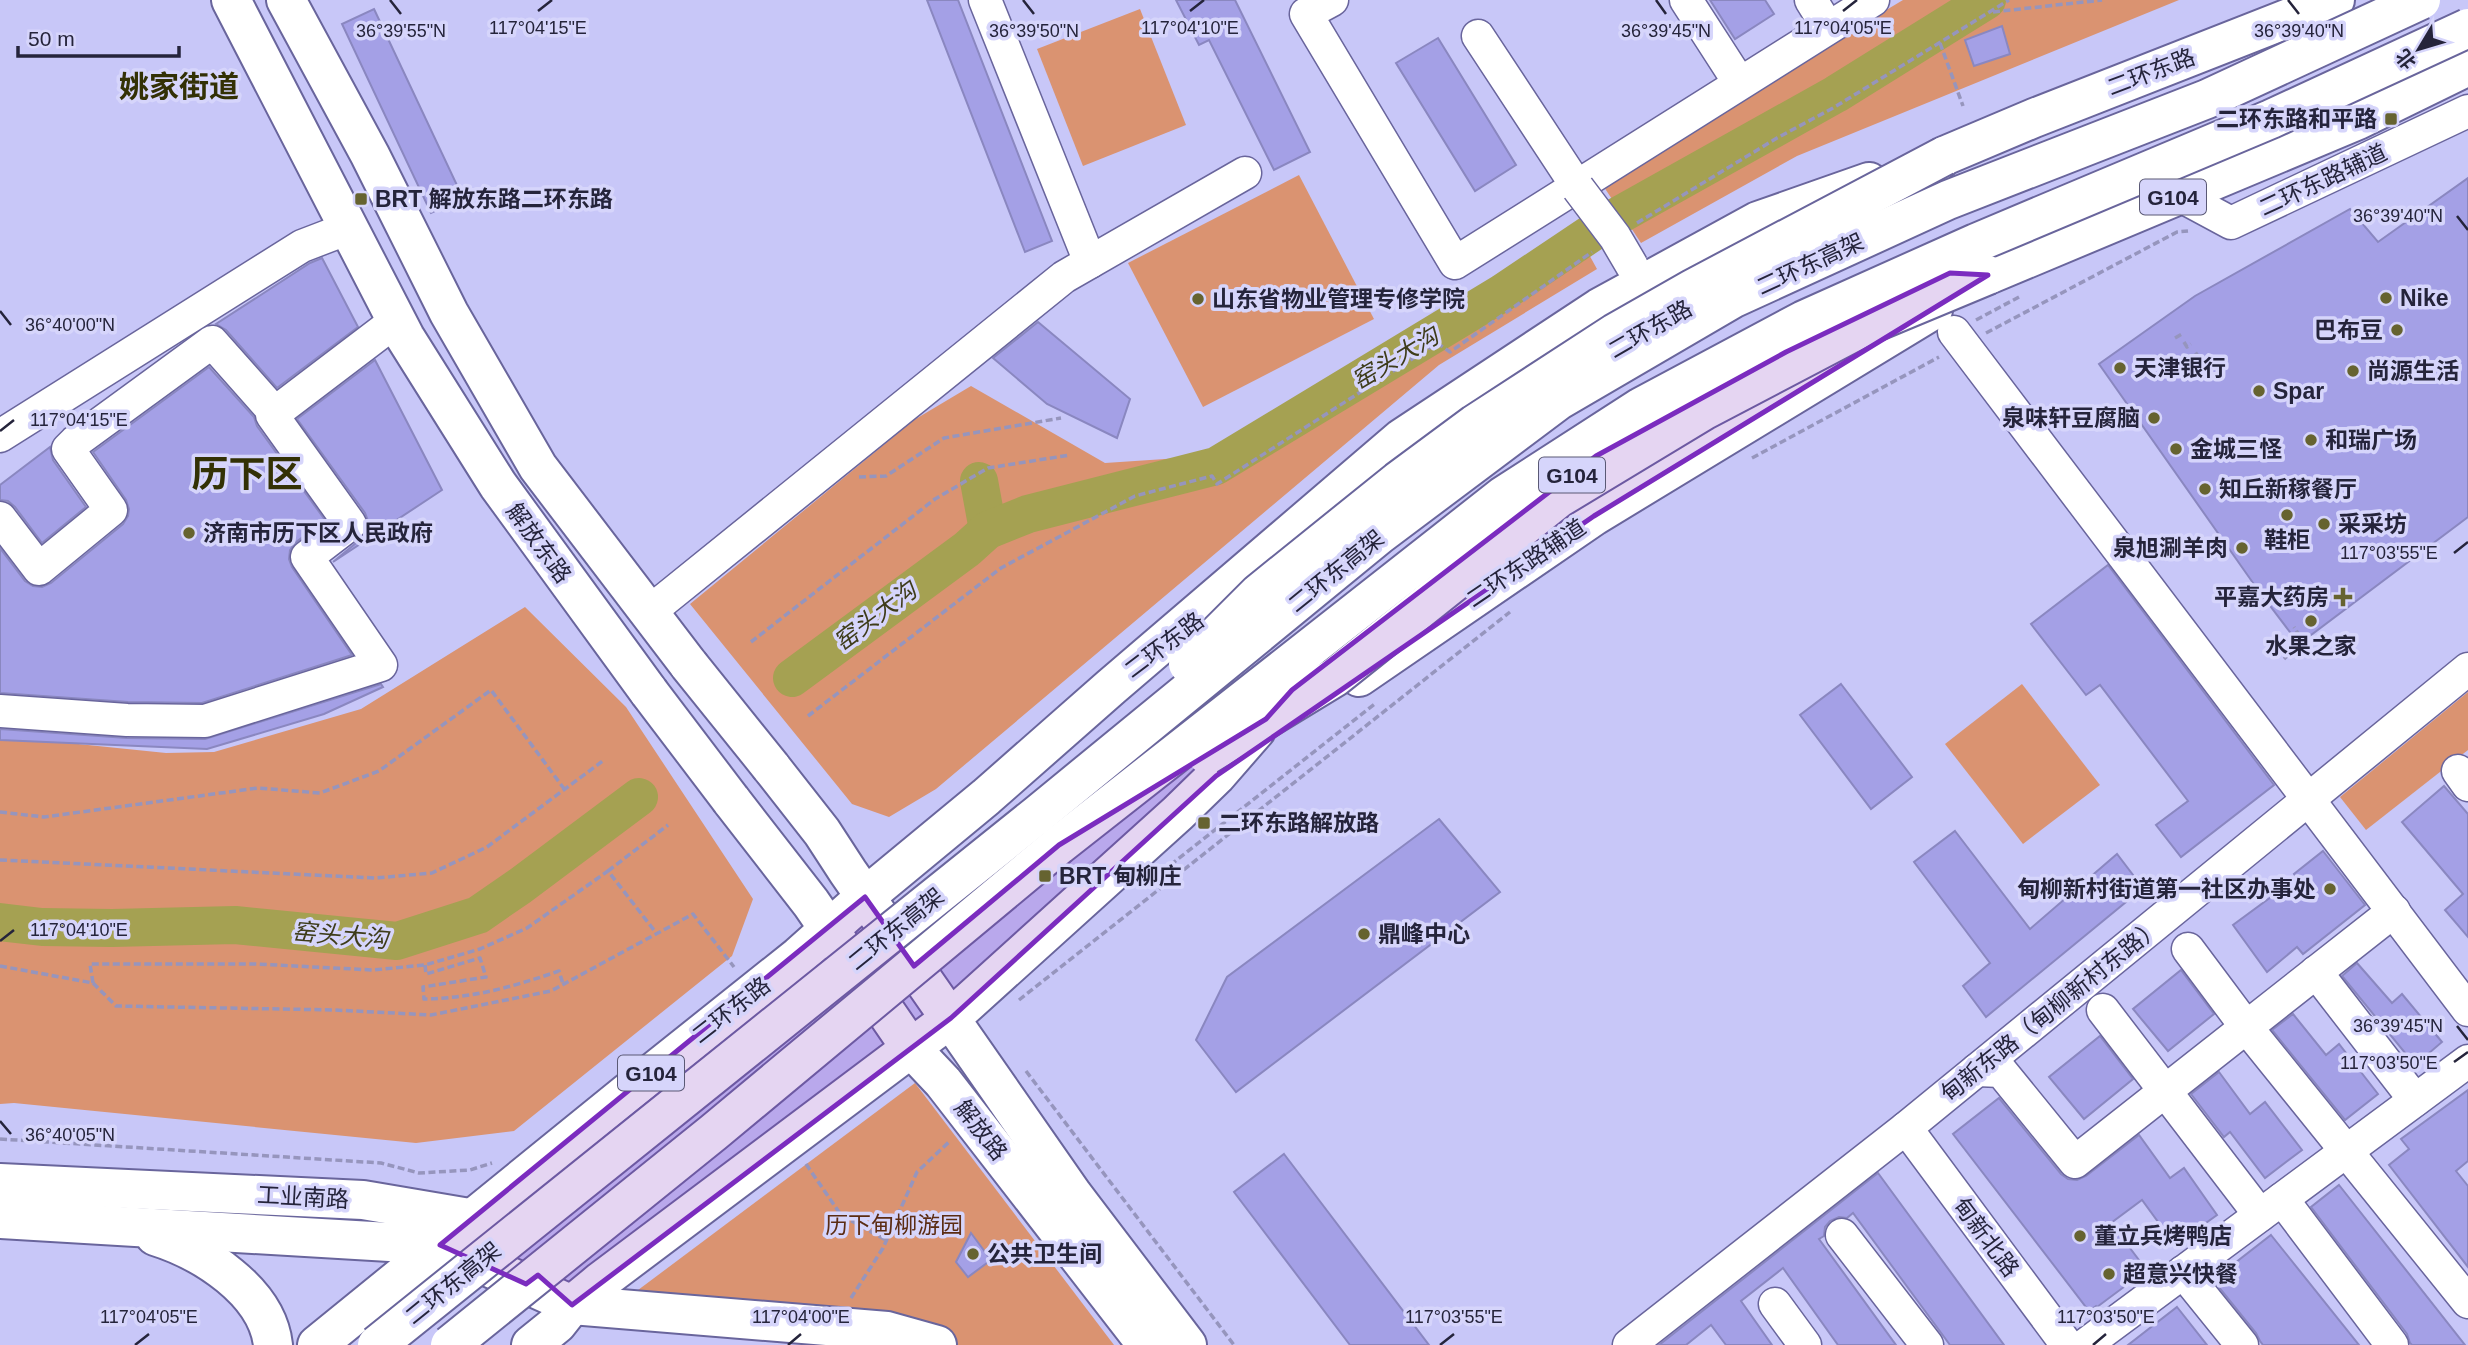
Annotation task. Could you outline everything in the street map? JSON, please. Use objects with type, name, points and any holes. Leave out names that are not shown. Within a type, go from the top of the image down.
[{"type":"main road","name":"解放东路","points":[[231,0],[397,320],[498,485],[649,692],[811,902],[910,1048]]},
{"type":"main road","name":"解放东路","points":[[286,0],[370,155],[449,313],[538,467],[648,613],[822,832],[951,1018]]},
{"type":"main road","name":"二环东路","points":[[317,1345],[799,956],[1200,612],[1264,606],[1558,383],[1711,293],[1901,196],[1944,156],[2335,0]]},
{"type":"main road","name":"二环东高架","points":[[450,1345],[714,1132],[1379,535],[1570,393],[1732,299],[1948,200],[2207,99],[2421,0]]},
{"type":"main road","name":"二环东高架","points":[[377,1345],[1048,830],[1503,496],[1641,407],[1804,320],[2000,232],[2271,120],[2468,28]]},
{"type":"main road","name":"G104","points":[[531,1345],[557,1324],[572,1305],[951,1018],[1178,813],[1216,776],[1292,690],[1606,449],[1786,352],[1950,273],[1988,275],[2358,120],[2468,66]]},
{"type":"main road","points":[[1200,612],[1402,438],[1599,308],[1638,274],[1758,221],[1944,156]]},
{"type":"main road","points":[[1048,830],[1259,593],[1398,481],[1475,424],[1615,333],[1694,288],[1944,156]]},
{"type":"main road","points":[[1048,830],[1335,677],[1559,498],[1703,411],[1863,327],[1988,275]]},
{"type":"main road","name":"二环东路辅道","points":[[1216,776],[1594,516],[1988,275]]},
{"type":"main road","name":"解放路","points":[[951,1018],[1060,1205],[1147,1345]]},
{"type":"main road","name":"解放路","points":[[910,1048],[1060,1205],[1187,1345]]},
{"type":"main road","name":"工业南路","points":[[0,1183],[363,1200],[475,1219]]},
{"type":"main road","name":"工业南路","points":[[0,1219],[440,1245],[572,1305],[845,1326],[887,1331],[937,1345]]},
{"type":"main road","points":[[475,1219],[572,1305]]},
{"type":"main road","points":[[123,1227],[166,1240],[197,1254],[239,1284],[258,1303],[267,1319],[273,1345]]},
{"type":"street","points":[[985,0],[1090,262]]},
{"type":"street","points":[[1686,0],[1737,79]]},
{"type":"street","points":[[1312,5],[1455,263],[1873,0]]},
{"type":"street","points":[[1478,36],[1638,274]]},
{"type":"street","name":"二环东路辅道","points":[[2179,195],[2231,223],[2468,111]]},
{"type":"street","points":[[648,613],[1064,277],[1245,173]]},
{"type":"street","points":[[0,436],[302,246],[349,228]]},
{"type":"street","points":[[0,711],[127,720],[205,721],[381,665],[307,557],[350,524],[272,415],[397,320]]},
{"type":"street","points":[[1959,338],[2468,1010]]},
{"type":"street","points":[[0,518],[39,569],[111,510],[68,449],[212,342],[275,413]]},
{"type":"street","name":"甸新东路（甸柳新村东路）","points":[[1629,1345],[1906,1128],[2468,669]]},
{"type":"street","points":[[1977,1070],[2001,1071],[2075,1162],[2394,911]]},
{"type":"street","points":[[2188,949],[2247,1028],[2468,1302]]},
{"type":"street","points":[[2316,972],[2416,1100]]},
{"type":"street","points":[[2103,1010],[2164,1092],[2271,1207],[2392,1345]]},
{"type":"street","points":[[2085,1345],[2468,1061]]},
{"type":"street","name":"甸新北路","points":[[1906,1128],[2067,1345]]},
{"type":"street","points":[[1842,1235],[1927,1345]]},
{"type":"street","points":[[2183,1272],[2242,1345]]},
{"type":"street","points":[[1775,1304],[1805,1345]]},
{"type":"path","points":[[808,716],[1001,568],[1135,496],[1212,475],[1217,484],[1437,343],[1450,352],[1615,237],[2009,0]]},
{"type":"path","points":[[1990,12],[2102,0]]},
{"type":"path","points":[[1940,43],[1963,106]]},
{"type":"path","points":[[1742,463],[1959,338],[2178,232],[2189,231]]},
{"type":"path","points":[[1959,338],[2027,292]]},
{"type":"path","points":[[2175,338],[2182,334]]},
{"type":"path","points":[[2183,342],[2187,347],[2191,344]]},
{"type":"path","points":[[2178,367],[2198,353]]},
{"type":"path","points":[[857,477],[886,476],[944,438],[1061,418]]},
{"type":"path","points":[[751,642],[935,499],[967,480],[988,468],[1070,455]]},
{"type":"path","points":[[2302,591],[2312,606]]},
{"type":"path","points":[[1009,1008],[1514,609]]},
{"type":"path","points":[[2284,659],[2303,640],[2294,627]]},
{"type":"path","points":[[0,813],[44,817],[258,788],[320,793],[379,771],[491,690],[565,790]]},
{"type":"path","points":[[1151,880],[1381,699]]},
{"type":"path","points":[[0,860],[376,878],[432,873],[487,847],[604,760]]},
{"type":"path","points":[[93,983],[90,964],[256,964],[373,970],[425,965],[480,949],[527,928],[668,825]]},
{"type":"path","points":[[608,871],[657,934]]},
{"type":"path","points":[[0,966],[93,983],[116,1006],[335,1010],[431,1015],[551,991],[693,914],[734,967]]},
{"type":"path","points":[[425,965],[426,974],[480,958],[486,977],[423,987],[424,999],[460,998],[506,989],[559,971],[563,984]]},
{"type":"path","points":[[1023,1067],[1234,1345]]},
{"type":"path","points":[[845,1326],[852,1294],[886,1240],[917,1172],[956,1134]]},
{"type":"path","points":[[0,1139],[381,1163],[419,1173],[470,1170]]},
{"type":"path","points":[[805,1163],[841,1215],[886,1240]]},
{"type":"highlighted area","points":[[1950,273],[1988,275],[1594,516],[1216,776],[951,1018],[572,1305],[538,1275],[526,1284],[440,1245],[865,897],[914,966],[1059,845],[1266,719],[1292,690],[1596,456],[1786,352]]},
{"type":"green space","points":[[1903,0],[2179,0],[1797,156],[1641,243],[1600,181]]},
{"type":"green space","points":[[1140,9],[1186,125],[1083,166],[1037,49]]},
{"type":"green space","points":[[1299,175],[1374,319],[1203,407],[1128,263]]},
{"type":"green space","points":[[1576,231],[1597,269],[1439,365],[936,789],[889,817],[852,804],[690,604],[914,420],[971,386],[1105,463],[1210,456],[1222,476]]},
{"type":"green space","points":[[525,607],[626,707],[753,899],[732,956],[514,1131],[416,1143],[14,1103],[0,1104],[0,736],[166,753],[214,752],[361,709]]},
{"type":"green space","points":[[2022,684],[2100,785],[2023,844],[1945,744]]},
{"type":"green space","points":[[2468,692],[2468,750],[2366,830],[2340,797]]},
{"type":"green space","name":"历下甸柳游园","points":[[915,1083],[1114,1345],[953,1345],[614,1308]]},
{"type":"building","points":[[927,0],[958,0],[1052,241],[1025,252]]},
{"type":"building","points":[[1176,0],[1235,0],[1310,152],[1274,170],[1209,40],[1199,45]]},
{"type":"building","points":[[1710,0],[1765,0],[1774,14],[1735,39]]},
{"type":"building","points":[[374,9],[463,198],[431,213],[342,24]]},
{"type":"building","points":[[2002,26],[2010,54],[1974,66],[1965,40]]},
{"type":"building","points":[[1438,38],[1516,165],[1475,191],[1396,63]]},
{"type":"building","name":"和瑞广场","points":[[2468,178],[2468,517],[2299,644],[2099,364],[2195,296],[2350,209],[2378,242]]},
{"type":"building","points":[[322,258],[358,327],[277,388],[226,330],[216,324]]},
{"type":"building","points":[[1038,322],[1130,399],[1117,438],[1047,404],[993,358]]},
{"type":"building","points":[[375,360],[442,490],[333,562],[362,538],[367,531],[368,521],[365,513],[297,419]]},
{"type":"building","points":[[209,367],[254,417],[257,426],[325,520],[295,543],[290,550],[289,559],[352,655],[202,703],[128,702],[0,693],[0,548],[25,581],[42,587],[51,583],[123,524],[129,509],[126,500],[93,452]]},
{"type":"building","points":[[50,447],[53,460],[86,507],[42,543],[15,507],[8,501],[0,500],[0,485]]},
{"type":"building","points":[[2108,565],[2274,785],[2181,857],[2156,825],[2188,801],[2100,685],[2086,695],[2031,624]]},
{"type":"building","points":[[381,684],[383,687],[324,714],[207,749],[0,740],[0,729],[127,738],[205,739]]},
{"type":"building","points":[[1841,684],[1912,777],[1871,809],[1800,715]]},
{"type":"building","points":[[2444,786],[2468,814],[2468,937],[2445,910],[2463,894],[2402,822]]},
{"type":"building","name":"鼎峰中心","points":[[1439,819],[1500,892],[1236,1092],[1196,1040],[1227,977]]},
{"type":"building","points":[[1955,831],[2030,929],[2117,854],[2143,888],[1986,1017],[1963,986],[1990,963],[1914,862]]},
{"type":"building","points":[[2323,851],[2365,905],[2303,954],[2297,947],[2267,972],[2233,925],[2297,878],[2294,874]]},
{"type":"building","points":[[2357,963],[2392,1003],[2402,994],[2442,1042],[2415,1065],[2342,976]]},
{"type":"building","points":[[2181,970],[2214,1014],[2168,1051],[2133,1009]]},
{"type":"building","points":[[2293,1014],[2326,1055],[2339,1044],[2378,1094],[2345,1120],[2272,1030]]},
{"type":"building","points":[[2100,1036],[2133,1079],[2084,1119],[2049,1077]]},
{"type":"building","points":[[2219,1072],[2250,1114],[2265,1102],[2302,1150],[2265,1178],[2230,1132],[2224,1137],[2191,1094]]},
{"type":"building","points":[[2468,1090],[2468,1161],[2456,1171],[2468,1186],[2468,1267],[2389,1165],[2409,1149],[2401,1139]]},
{"type":"building","points":[[1999,1098],[2068,1179],[2077,1180],[2086,1176],[2139,1135],[2170,1178],[2184,1168],[2217,1215],[2175,1245],[2142,1200],[2111,1223],[2145,1268],[2142,1270],[2144,1272],[2089,1311],[1953,1134]]},
{"type":"building","points":[[1284,1154],[1429,1345],[1350,1345],[1234,1192]]},
{"type":"building","points":[[1878,1173],[2004,1345],[1950,1345],[1853,1213],[1847,1218],[1839,1217],[1830,1221],[1825,1227],[1824,1236],[1819,1239],[1896,1345],[1838,1345],[1783,1268],[1741,1301],[1772,1345],[1726,1345],[1711,1325],[1686,1345],[1659,1345]]},
{"type":"building","points":[[2339,1185],[2465,1345],[2410,1343],[2407,1334],[2311,1207]]},
{"type":"building","points":[[971,1233],[991,1260],[968,1277],[956,1262]]},
{"type":"building","points":[[2271,1235],[2359,1345],[2263,1345],[2213,1280]]},
{"type":"building","points":[[2177,1307],[2207,1345],[2128,1345]]},
{"type":"waterway","name":"窑头大沟","points":[[792,678],[967,549],[988,530],[1028,514],[1216,466],[1502,293],[1614,218],[1836,94],[1987,0]]},
{"type":"waterway","points":[[979,481],[988,530]]},
{"type":"waterway","name":"窑头大沟","points":[[0,922],[42,927],[112,928],[235,925],[397,941],[478,915],[639,797]]},
{"type":"place","name":"二环东路和平路","points":[[2391,119]]},
{"type":"place","name":"BRT 解放东路二环东路","points":[[361,199]]},
{"type":"place","name":"Nike","points":[[2386,298]]},
{"type":"place","name":"山东省物业管理专修学院","points":[[1198,299]]},
{"type":"place","name":"巴布豆","points":[[2397,330]]},
{"type":"place","name":"天津银行","points":[[2120,368]]},
{"type":"place","name":"尚源生活","points":[[2353,371]]},
{"type":"place","name":"Spar","points":[[2259,391]]},
{"type":"place","name":"泉味轩豆腐脑","points":[[2154,418]]},
{"type":"place","name":"和瑞广场","points":[[2311,440]]},
{"type":"place","name":"金城三怪","points":[[2176,449]]},
{"type":"place","name":"知丘新稼餐厅","points":[[2205,489]]},
{"type":"place","name":"鞋柜","points":[[2287,515]]},
{"type":"place","name":"采采坊","points":[[2324,524]]},
{"type":"place","name":"济南市历下区人民政府","points":[[189,533]]},
{"type":"place","name":"泉旭涮羊肉","points":[[2242,548]]},
{"type":"place","name":"平嘉大药房","points":[[2343,597]]},
{"type":"place","name":"水果之家","points":[[2311,621]]},
{"type":"place","name":"二环东路解放路","points":[[1204,823]]},
{"type":"place","name":"BRT 甸柳庄","points":[[1045,876]]},
{"type":"place","name":"甸柳新村街道第一社区办事处","points":[[2330,889]]},
{"type":"place","name":"鼎峰中心","points":[[1364,934]]},
{"type":"place","name":"董立兵烤鸭店","points":[[2080,1236]]},
{"type":"place","name":"公共卫生间","points":[[973,1254]]},
{"type":"place","name":"超意兴快餐","points":[[2109,1274]]},
{"type":"district","name":"姚家街道","points":[[179,86]]},
{"type":"district","name":"历下区","points":[[247,474]]}]
